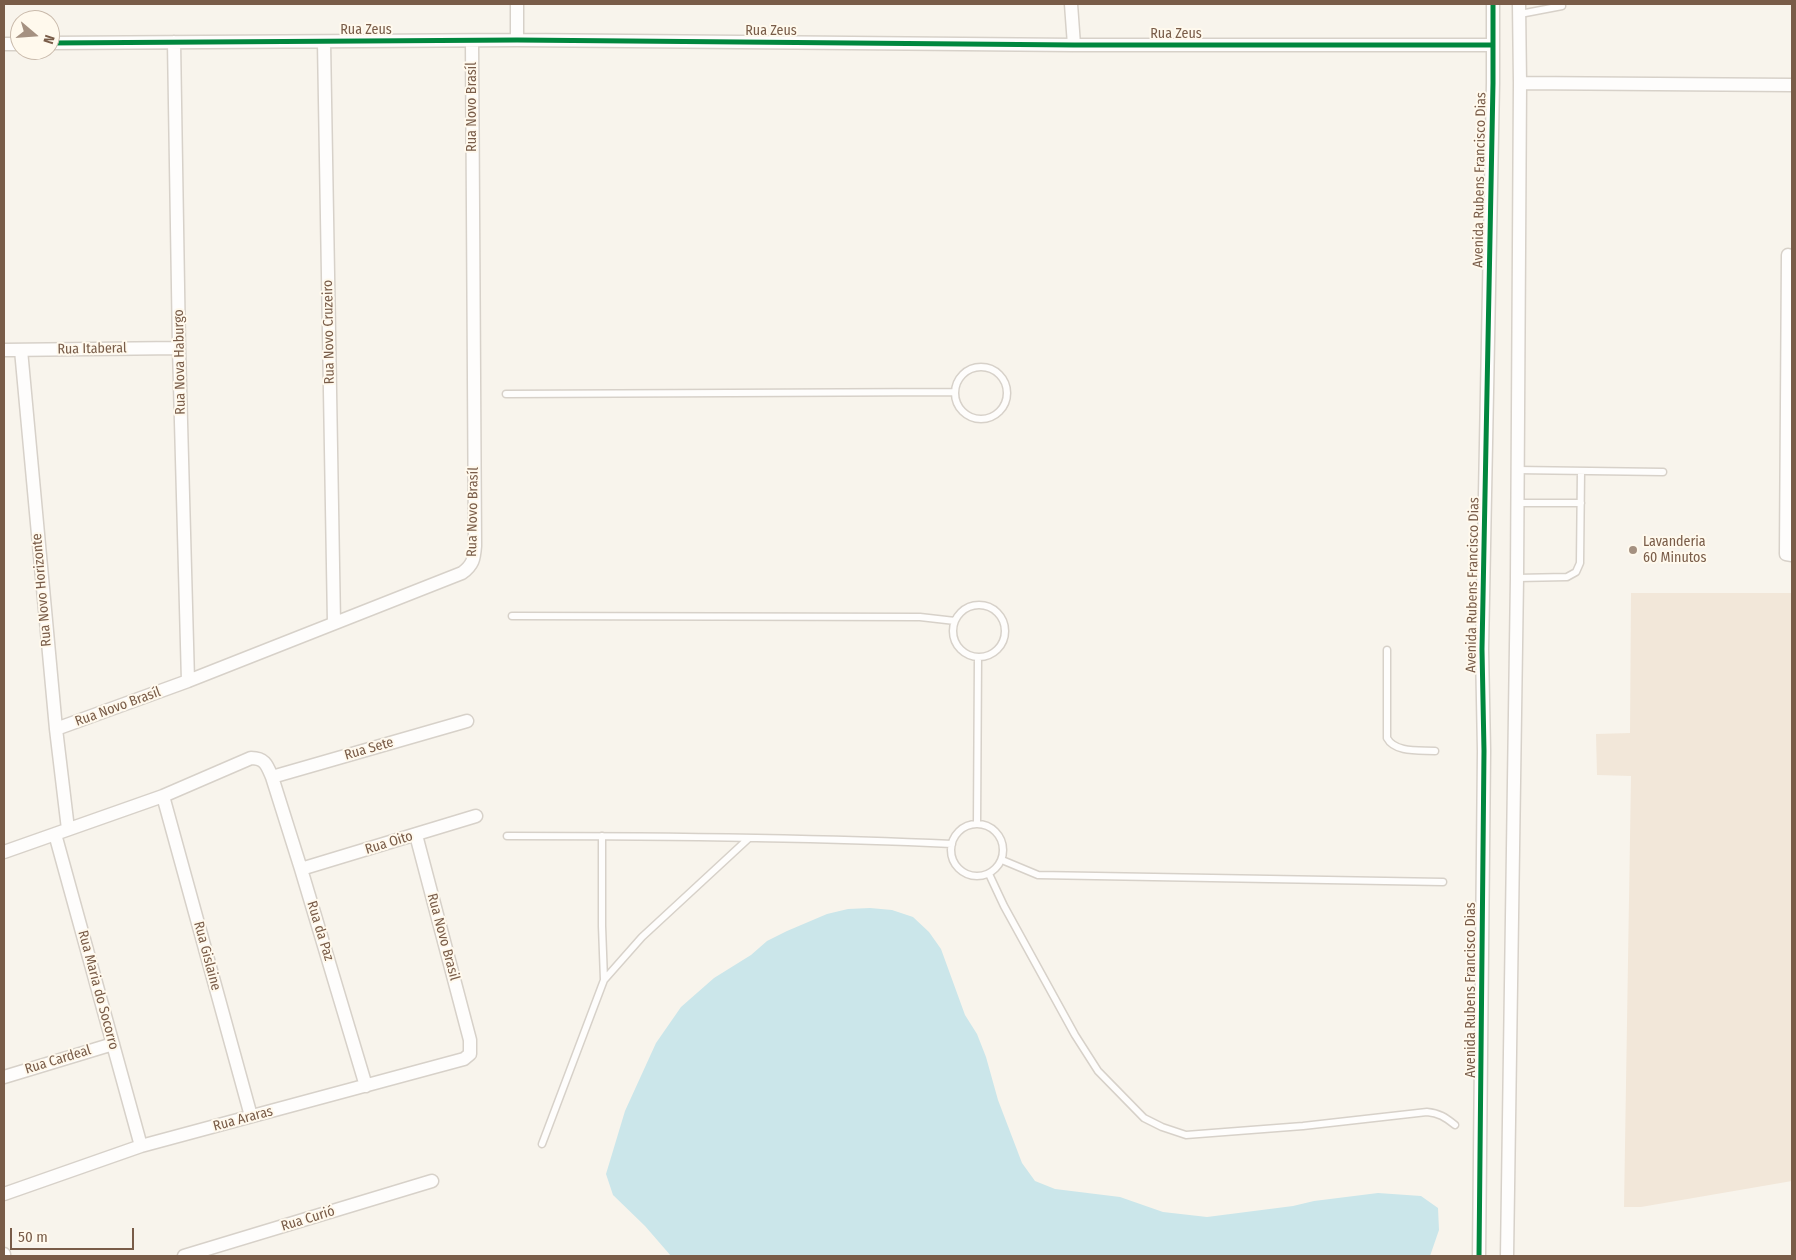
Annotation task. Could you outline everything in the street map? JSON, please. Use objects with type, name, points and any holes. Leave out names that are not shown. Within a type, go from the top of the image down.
[{"type":"street","points":[[516,40],[517,4]]},
{"type":"street","points":[[1071,4],[1074,45]]},
{"type":"street","name":"Avenida Rubens Francisco Dias","points":[[1479,1256],[1484,751],[1482,649],[1493,4]]},
{"type":"street","points":[[1507,1256],[1517,578],[1520,9]]},
{"type":"street","name":"Rua Zeus","points":[[60,44],[516,40],[1074,45],[1492,45]]},
{"type":"street","name":"Rua Novo Brasíl","points":[[56,729],[188,681],[462,573],[470,566],[474,559],[472,41]]},
{"type":"street","name":"Rua Nova Haburgo","points":[[174,42],[179,348],[188,681]]},
{"type":"street","name":"Rua Novo Cruzeiro","points":[[324,42],[334,623]]},
{"type":"street","points":[[1520,83],[1792,85]]},
{"type":"street","points":[[1777,85],[1792,95]]},
{"type":"street","points":[[1788,255],[1786,554],[1792,555]]},
{"type":"street","name":"Rua Itaberal","points":[[4,350],[179,348]]},
{"type":"street","name":"Rua Novo Horizonte","points":[[21,350],[56,729],[68,829]]},
{"type":"street","name":"Rua Sete","points":[[272,777],[467,721]]},
{"type":"street","name":"Rua da Paz","points":[[163,796],[251,758],[258,758],[268,766],[366,1086]]},
{"type":"street","points":[[4,852],[163,796]]},
{"type":"street","name":"Rua Gislaine","points":[[163,796],[251,1116]]},
{"type":"street","name":"Rua Oito","points":[[301,869],[476,816]]},
{"type":"street","name":"Rua Maria do Socorro","points":[[55,834],[141,1146]]},
{"type":"street","name":"Rua Novo Brasil","points":[[416,835],[470,1040]]},
{"type":"street","name":"Rua Araras","points":[[4,1194],[141,1146],[464,1059],[470,1054],[470,1040]]},
{"type":"street","name":"Rua Cardeal","points":[[4,1076],[113,1044]]},
{"type":"street","name":"Rua Curió","points":[[184,1256],[432,1181]]},
{"type":"lane","points":[[1520,9],[1562,6]]},
{"type":"lane","points":[[982,367],[997,372],[1002,378],[1006,394],[1005,402],[1001,409],[987,418],[980,419],[965,413],[959,407],[955,392],[956,384],[966,371],[982,367]]},
{"type":"lane","points":[[506,394],[955,392]]},
{"type":"lane","points":[[1517,470],[1663,472]]},
{"type":"lane","points":[[1517,578],[1567,578],[1576,572],[1580,563],[1581,471]]},
{"type":"lane","points":[[1517,503],[1581,503]]},
{"type":"lane","points":[[980,605],[995,611],[1001,617],[1004,625],[1003,641],[998,649],[992,653],[978,657],[970,656],[957,645],[953,629],[955,621],[959,614],[966,609],[980,605]]},
{"type":"lane","points":[[512,616],[920,617],[955,621]]},
{"type":"lane","points":[[1387,650],[1387,738],[1394,746],[1402,749],[1435,751]]},
{"type":"lane","points":[[978,657],[978,824]]},
{"type":"lane","points":[[978,824],[987,826],[996,832],[1002,840],[1004,850],[999,866],[989,874],[972,876],[958,868],[951,852],[952,844],[961,830],[978,824]]},
{"type":"lane","points":[[507,836],[602,836],[952,844]]},
{"type":"lane","points":[[602,836],[604,980]]},
{"type":"lane","points":[[542,1144],[604,980],[642,937],[748,839]]},
{"type":"lane","points":[[1002,860],[1038,874],[1443,882]]},
{"type":"lane","points":[[989,874],[1008,915],[1075,1035],[1098,1071],[1144,1118],[1162,1127],[1186,1135],[1303,1126],[1427,1112],[1437,1113],[1455,1125]]},
{"type":"shaded area","points":[[1631,593],[1792,593],[1792,1181],[1641,1207],[1624,1207],[1631,776],[1597,775],[1596,734],[1630,733]]},
{"type":"water","points":[[848,909],[892,910],[913,917],[929,932],[941,949],[965,1015],[977,1034],[986,1057],[998,1100],[1022,1163],[1035,1181],[1055,1189],[1120,1197],[1163,1212],[1207,1217],[1378,1193],[1421,1196],[1438,1208],[1439,1230],[1430,1256],[671,1256],[645,1226],[613,1195],[606,1174],[625,1111],[656,1043],[681,1007],[714,978],[751,955],[767,941],[827,914]]},
{"type":"cycle path","points":[[1479,1256],[1484,751],[1482,649],[1493,4]]},
{"type":"cycle path","points":[[60,43],[517,40],[1074,45],[1492,45]]},
{"type":"place","name":"Lavanderia 60 Minutos","points":[[1633,550]]}]
